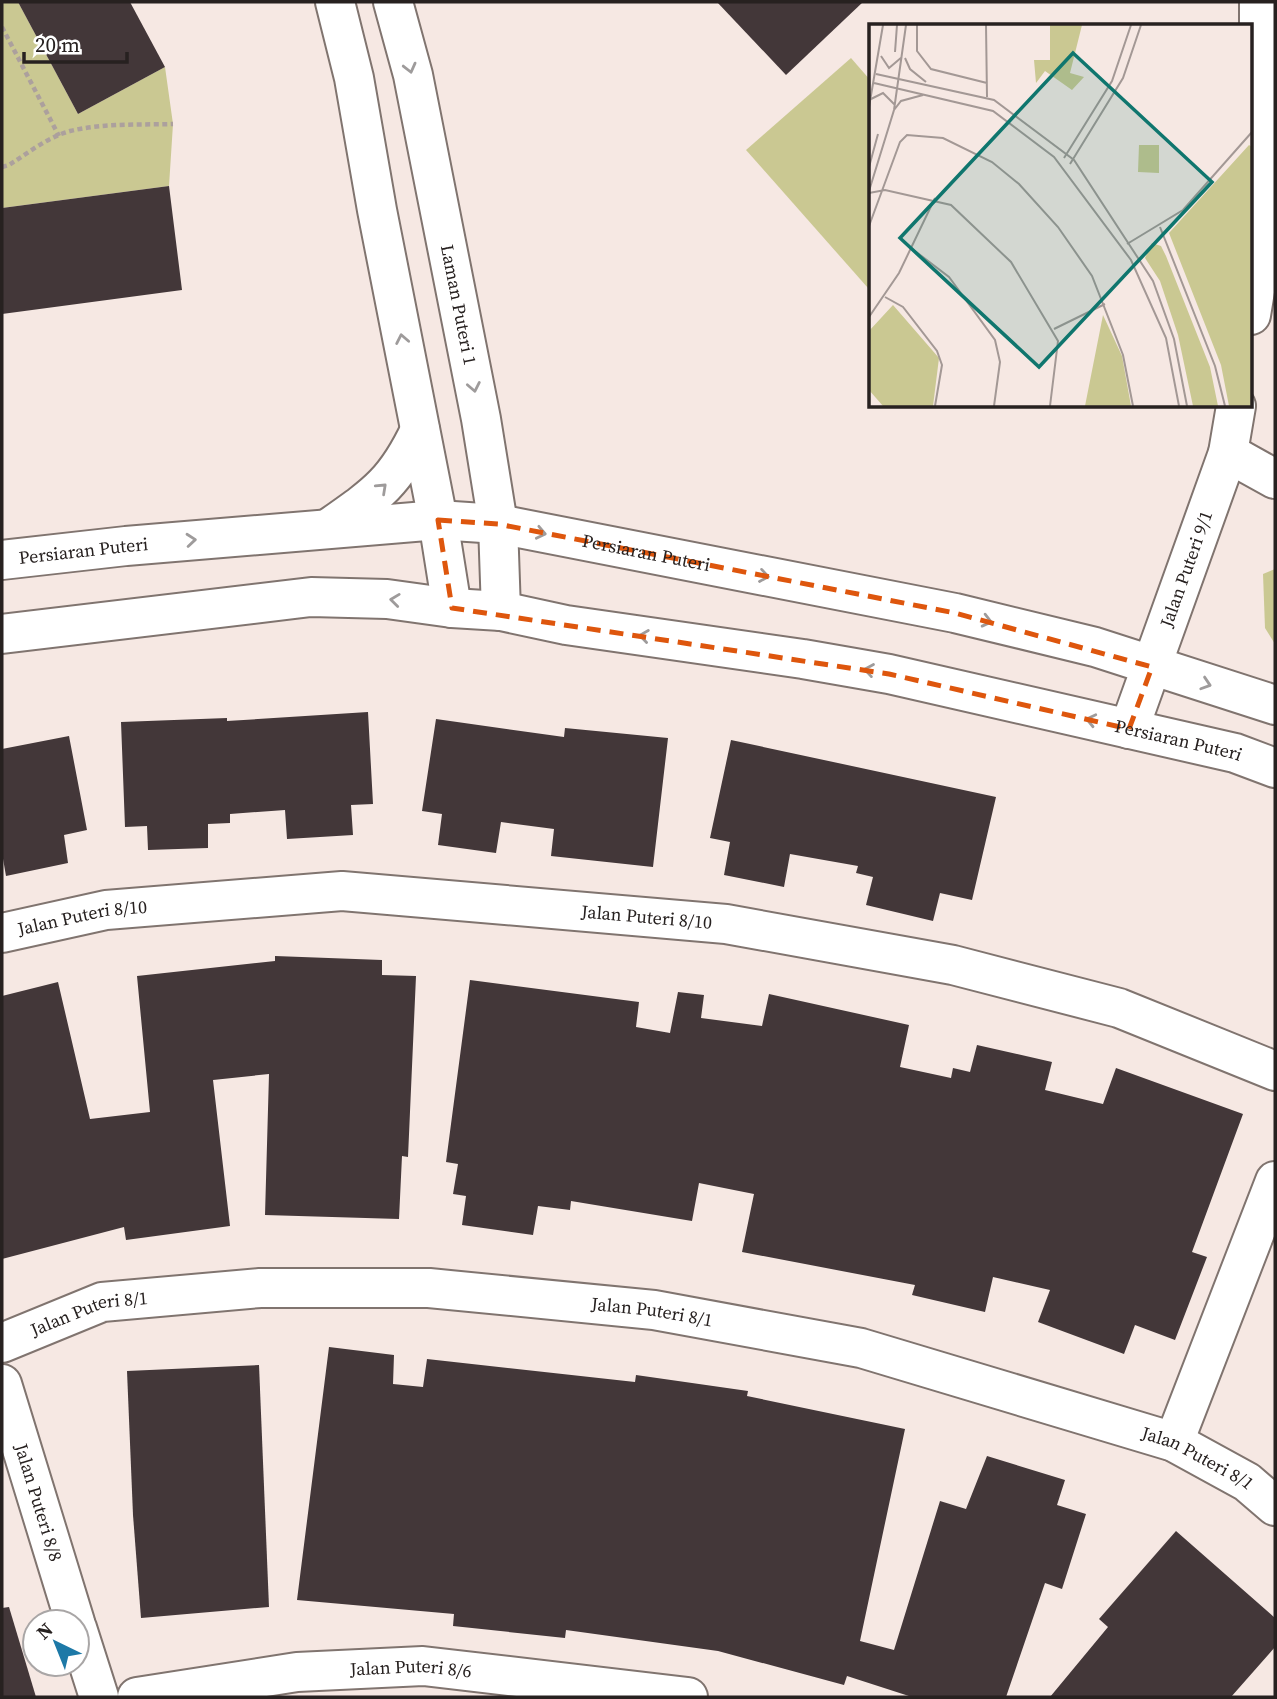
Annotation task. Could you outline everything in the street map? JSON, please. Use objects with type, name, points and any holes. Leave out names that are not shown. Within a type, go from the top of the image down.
[{"type":"street","points":[[335,2],[354,78],[438,520],[452,608]]},
{"type":"street","name":"Laman Puteri 1","points":[[393,2],[413,75],[481,419],[498,524],[501,611]]},
{"type":"street","points":[[1252,309],[1259,267],[1259,2]]},
{"type":"street","name":"Jalan Puteri 9/1","points":[[1129,729],[1228,453],[1236,408]]},
{"type":"street","points":[[327,529],[369,500],[390,481],[405,460],[420,430]]},
{"type":"street","points":[[1228,453],[1275,479]]},
{"type":"street","name":"Persiaran Puteri","points":[[2,560],[126,546],[438,520],[498,524],[955,613],[1095,647],[1275,705]]},
{"type":"street","name":"Persiaran Puteri","points":[[2,634],[311,597],[387,599],[452,608],[501,611],[566,625],[888,674],[1235,753],[1275,768]]},
{"type":"street","name":"Jalan Puteri 8/10","points":[[2,933],[106,910],[342,891],[726,924],[953,965],[1119,1007],[1275,1071]]},
{"type":"street","points":[[1174,1442],[1275,1181]]},
{"type":"street","name":"Jalan Puteri 8/1","points":[[2,1343],[102,1302],[260,1288],[429,1289],[654,1310],[861,1348],[1174,1442],[1247,1482],[1275,1506]]},
{"type":"street","name":"Jalan Puteri 8/8","points":[[2,1384],[71,1608]]},
{"type":"street","name":"Jalan Puteri 8/6","points":[[136,1697],[297,1672],[423,1666],[688,1697]]},
{"type":"street","points":[[91,1672],[99,1697]]},
{"type":"path","points":[[2,27],[59,136]]},
{"type":"path","points":[[2,167],[59,136],[92,127],[173,124]]},
{"type":"highlighted area","points":[[438,520],[498,524],[955,613],[1152,667],[1129,729],[889,674],[452,608]]},
{"type":"shaded area","points":[[2,2],[18,2],[78,114],[165,67],[173,124],[169,186],[2,208]]},
{"type":"shaded area","points":[[851,58],[869,79],[869,287],[868,288],[746,150]]},
{"type":"shaded area","points":[[1275,569],[1275,644],[1265,628],[1263,574]]},
{"type":"building","points":[[18,2],[130,2],[165,67],[78,114]]},
{"type":"building","points":[[717,2],[863,2],[786,75]]},
{"type":"building","points":[[169,186],[182,290],[2,314],[2,208]]},
{"type":"building","points":[[368,712],[373,804],[351,805],[353,835],[287,839],[285,810],[230,814],[230,823],[208,824],[208,848],[148,850],[147,826],[125,827],[121,722],[227,718],[227,721]]},
{"type":"building","points":[[436,719],[564,737],[565,728],[668,738],[653,867],[551,856],[554,829],[501,822],[496,853],[438,845],[442,814],[422,811]]},
{"type":"building","points":[[69,736],[87,830],[64,835],[68,863],[6,876],[2,853],[2,749]]},
{"type":"building","points":[[731,740],[996,797],[972,900],[940,893],[933,921],[866,905],[873,877],[856,873],[858,866],[790,854],[784,887],[724,875],[730,842],[710,838]]},
{"type":"building","points":[[275,956],[382,960],[382,975],[416,976],[408,1157],[402,1156],[399,1219],[265,1215],[269,1074],[213,1080],[230,1226],[126,1240],[124,1227],[2,1259],[2,996],[58,982],[90,1119],[150,1112],[137,976],[275,961]]},
{"type":"building","points":[[470,980],[639,1002],[636,1027],[670,1033],[678,992],[704,995],[701,1018],[762,1026],[769,994],[909,1025],[900,1067],[951,1078],[953,1068],[970,1072],[977,1045],[1052,1062],[1045,1090],[1103,1104],[1116,1068],[1243,1114],[1192,1252],[1207,1257],[1175,1340],[1135,1325],[1124,1354],[1038,1322],[1050,1290],[993,1277],[985,1312],[912,1295],[915,1285],[742,1252],[754,1194],[699,1183],[692,1221],[571,1201],[570,1210],[538,1206],[533,1235],[462,1225],[466,1196],[453,1194],[458,1164],[446,1162]]},
{"type":"building","points":[[329,1347],[394,1355],[393,1384],[423,1387],[427,1359],[635,1382],[636,1375],[748,1391],[747,1396],[905,1429],[860,1641],[894,1650],[940,1501],[966,1509],[987,1456],[1065,1480],[1057,1505],[1086,1514],[1062,1589],[1045,1583],[1006,1697],[912,1697],[847,1676],[844,1685],[718,1651],[566,1630],[565,1638],[453,1626],[454,1614],[297,1600]]},
{"type":"building","points":[[259,1365],[269,1607],[141,1618],[133,1515],[127,1371]]},
{"type":"building","points":[[1176,1531],[1275,1618],[1275,1647],[1231,1697],[1050,1697],[1108,1627],[1099,1619]]},
{"type":"building","points":[[9,1607],[21,1647],[21,1678],[30,1678],[36,1697],[2,1697],[2,1608]]}]
